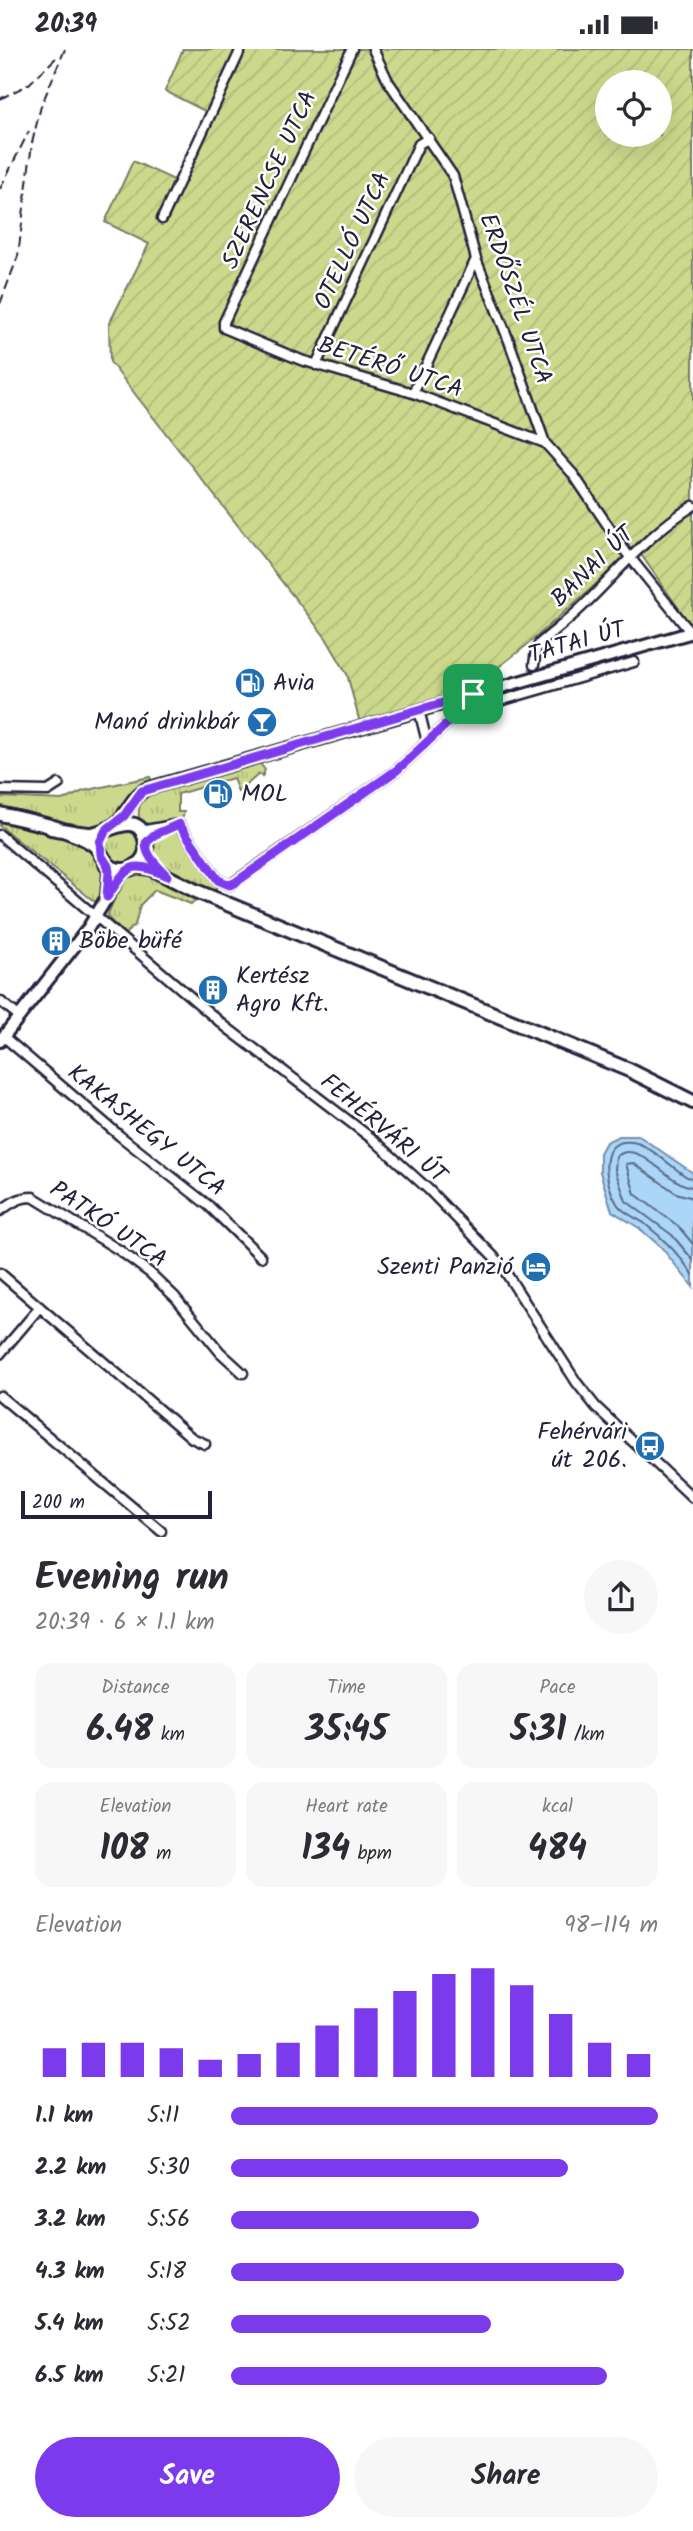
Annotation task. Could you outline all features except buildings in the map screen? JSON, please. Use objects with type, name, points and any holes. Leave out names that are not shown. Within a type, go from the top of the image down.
[{"type":"main road","points":[[0,814],[92,843],[102,858],[115,869],[146,867],[217,900],[629,1070],[693,1102]]},
{"type":"main road","points":[[51,828],[88,834],[127,824],[141,837],[154,863],[167,876]]},
{"type":"main road","points":[[102,858],[100,842],[109,828]]},
{"type":"main road","points":[[133,868],[144,856],[141,837]]},
{"type":"street","points":[[162,219],[241,49]]},
{"type":"street","name":"SZERENCSE UTCA","points":[[224,328],[224,322],[352,49]]},
{"type":"street","name":"ERDŐSZÉL UTCA","points":[[373,49],[388,81],[429,138],[457,186],[476,259],[509,341],[545,443],[579,482],[630,556],[692,632]]},
{"type":"street","name":"OTELLÓ UTCA","points":[[316,365],[419,145],[429,138]]},
{"type":"street","points":[[413,393],[476,259]]},
{"type":"street","name":"BETÉRŐ UTCA","points":[[224,328],[316,365],[413,393],[545,443]]},
{"type":"street","name":"BANAI ÚT","points":[[534,665],[540,643],[585,604],[630,556],[667,522],[693,506]]},
{"type":"street","name":"TATAI ÚT","points":[[109,828],[124,816],[139,793],[150,788],[692,632]]},
{"type":"street","name":"TATAI ÚT","points":[[427,742],[452,719],[479,707],[634,661]]},
{"type":"street","points":[[473,694],[479,707]]},
{"type":"street","points":[[150,788],[136,804],[141,837],[179,824],[218,880],[230,885],[397,770],[427,742],[419,710]]},
{"type":"street","points":[[0,790],[48,791],[59,784]]},
{"type":"street","name":"FEHÉRVÁRI ÚT","points":[[0,835],[226,1027],[375,1142],[428,1189],[499,1262],[577,1383],[596,1406],[693,1498]]},
{"type":"street","points":[[102,858],[109,872],[107,897]]},
{"type":"street","points":[[2,1039],[96,916],[122,873],[133,868]]},
{"type":"street","points":[[0,1001],[20,1017]]},
{"type":"street","name":"KAKASHEGY UTCA","points":[[2,1039],[209,1206],[261,1258]]},
{"type":"street","name":"PATKÓ UTCA","points":[[0,1211],[14,1201],[33,1197],[119,1250],[150,1273],[175,1297],[220,1352],[243,1373]]},
{"type":"street","points":[[0,1273],[192,1438],[205,1444]]},
{"type":"street","points":[[0,1354],[40,1307]]},
{"type":"street","points":[[0,1396],[161,1531]]},
{"type":"green space","points":[[183,49],[693,49],[693,629],[635,546],[527,645],[466,692],[360,723],[347,674],[326,638],[110,362],[109,324],[149,244],[105,222],[133,161],[176,181],[207,112],[165,91]]},
{"type":"green space","points":[[259,762],[265,770],[262,777],[259,774],[238,792],[233,778],[178,794],[178,812],[184,812],[183,817],[154,827],[142,828],[140,804],[160,789]]},
{"type":"green space","points":[[150,777],[151,781],[135,794],[114,818],[97,828],[86,830],[0,809],[0,797],[61,800],[83,791]]},
{"type":"green space","points":[[0,821],[63,835],[93,849],[102,863],[105,878],[97,900],[95,902],[0,826]]},
{"type":"green space","points":[[122,828],[135,833],[140,846],[135,859],[122,864],[109,859],[104,846],[109,833]]},
{"type":"green space","points":[[172,831],[178,833],[216,885],[216,895],[172,873],[150,855],[151,841]]},
{"type":"green space","points":[[144,869],[202,895],[191,904],[155,890],[140,905],[135,925],[125,934],[107,917],[124,881],[136,871]]},
{"type":"water","points":[[619,1136],[639,1136],[693,1173],[693,1287],[661,1247],[639,1228],[612,1211],[600,1172],[600,1153],[606,1142]]},
{"type":"railway","points":[[0,304],[18,256],[32,143],[41,106],[65,49]]},
{"type":"railway","points":[[0,99],[29,84],[59,55]]},
{"type":"railway","points":[[0,189],[29,131]]},
{"type":"place","name":"Avia","points":[[250,683]]},
{"type":"place","name":"Manó drinkbár","points":[[262,722]]},
{"type":"place","name":"MOL","points":[[218,794]]},
{"type":"place","name":"Böbe büfé","points":[[56,941]]},
{"type":"place","name":"Kertész Agro Kft.","points":[[213,990]]},
{"type":"place","name":"Szenti Panzió","points":[[536,1267]]},
{"type":"place","name":"Fehérvári út 206.","points":[[650,1446]]},
{"type":"route","points":[[473,694],[479,707],[452,719],[397,770],[236,882],[230,885],[218,880],[179,824],[154,835],[146,843],[146,849],[154,863],[167,876],[146,867],[136,866],[122,873],[107,897],[109,872],[99,848],[102,835],[121,820],[135,797],[142,791],[473,694]]}]
